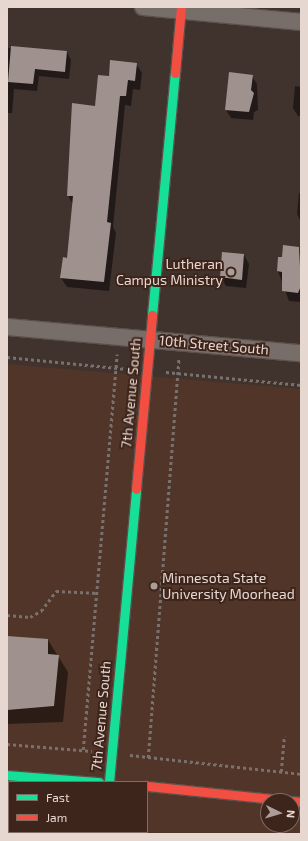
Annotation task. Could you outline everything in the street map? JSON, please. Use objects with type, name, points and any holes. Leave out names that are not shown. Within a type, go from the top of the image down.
[{"type":"street","points":[[143,7],[181,8],[301,22]]},
{"type":"street","name":"7th Avenue South","points":[[109,781],[181,8]]},
{"type":"street","name":"10th Street South","points":[[7,326],[301,353]]},
{"type":"street","points":[[7,775],[86,781]]},
{"type":"street","points":[[148,786],[301,802]]},
{"type":"path","points":[[83,750],[120,337]]},
{"type":"path","points":[[148,758],[180,342]]},
{"type":"path","points":[[7,615],[30,617],[41,610],[56,591],[98,593]]},
{"type":"path","points":[[281,772],[284,736]]},
{"type":"path","points":[[7,744],[83,750],[301,774]]},
{"type":"shaded area","name":"Minnesota State University Moorhead","points":[[7,364],[301,389],[301,834],[7,834]]},
{"type":"building","points":[[11,46],[67,51],[65,72],[35,69],[33,84],[8,82]]},
{"type":"building","points":[[110,60],[137,63],[135,81],[128,80],[126,96],[120,96],[107,222],[111,223],[104,282],[60,278],[63,257],[67,258],[73,196],[67,196],[72,103],[95,106],[98,75],[109,76]]},
{"type":"building","points":[[229,72],[253,75],[251,90],[254,93],[249,112],[225,110]]},
{"type":"building","points":[[283,245],[299,247],[301,286],[298,293],[282,291],[282,272],[277,271],[278,257],[282,257]]},
{"type":"building","name":"Lutheran Campus Ministry","points":[[222,252],[244,254],[242,280],[220,277]]},
{"type":"building","points":[[7,636],[48,639],[48,654],[59,655],[54,706],[7,710]]},
{"type":"traffic: fast","points":[[152,315],[175,73]]},
{"type":"traffic: fast","points":[[109,781],[136,489]]},
{"type":"traffic: fast","points":[[7,775],[86,781]]},
{"type":"traffic: jam","points":[[175,73],[181,7]]},
{"type":"traffic: jam","points":[[136,489],[152,315]]},
{"type":"traffic: jam","points":[[148,786],[301,802]]},
{"type":"place","name":"Lutheran Campus Ministry","points":[[231,272]]},
{"type":"place","name":"Minnesota State University Moorhead","points":[[154,586]]}]
